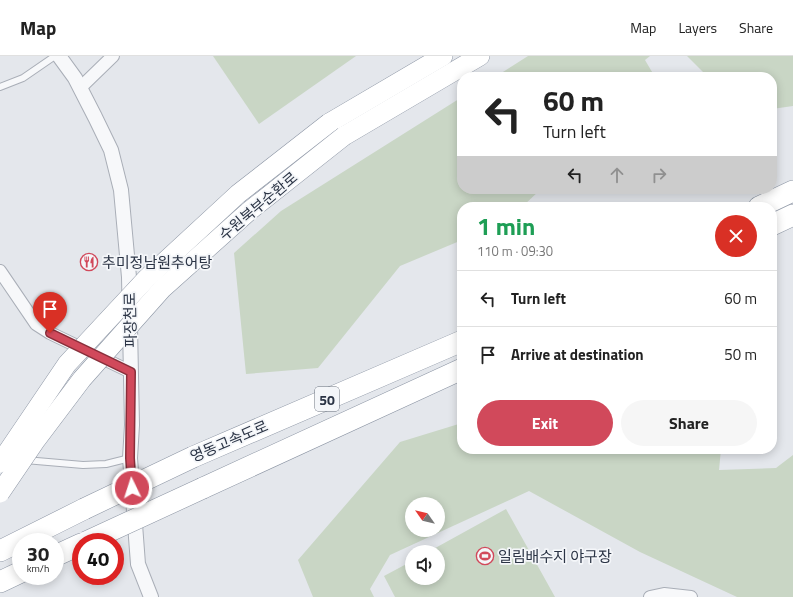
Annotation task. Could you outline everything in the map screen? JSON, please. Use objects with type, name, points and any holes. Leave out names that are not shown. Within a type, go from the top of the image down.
[{"type":"highway","name":"수원북부순환로","points":[[0,462],[67,364],[147,278],[238,194],[330,123],[443,56]]},
{"type":"highway","name":"수원북부순환로","points":[[0,493],[36,440],[82,379],[162,289],[248,212],[344,136],[480,56]]},
{"type":"highway","points":[[770,202],[793,191]]},
{"type":"highway","points":[[777,223],[793,215]]},
{"type":"highway","name":"영동고속도로","points":[[0,551],[193,457],[457,343]]},
{"type":"highway","name":"영동고속도로","points":[[106,533],[457,371]]},
{"type":"highway","points":[[0,582],[12,576]]},
{"type":"street","name":"파장천로","points":[[59,56],[80,88],[111,150],[121,190],[129,278],[131,372],[130,458],[138,564],[151,597]]},
{"type":"street","points":[[80,88],[113,56]]},
{"type":"street","points":[[0,271],[36,324],[50,333],[131,372]]},
{"type":"street","points":[[650,597],[664,594],[691,597]]},
{"type":"lane","points":[[0,87],[23,78],[56,56]]},
{"type":"lane","points":[[0,454],[32,462],[84,464],[106,464],[130,458]]},
{"type":"green space","points":[[213,56],[356,56],[259,124]]},
{"type":"green space","points":[[528,56],[650,56],[645,60],[652,72],[503,72]]},
{"type":"green space","points":[[687,56],[793,56],[793,106],[777,108],[777,72],[703,72]]},
{"type":"green space","points":[[457,100],[457,194],[536,194],[527,202],[457,202],[457,242],[400,266],[318,368],[246,374],[234,253],[281,211]]},
{"type":"green space","points":[[457,425],[457,454],[721,454],[719,470],[776,468],[793,455],[793,597],[737,597],[640,552],[529,491],[445,530],[445,497],[405,497],[405,537],[429,537],[412,545],[405,545],[405,548],[390,555],[370,589],[374,597],[313,597],[298,560],[400,442]]},
{"type":"green space","name":"일림배수지 야구장","points":[[506,509],[555,597],[395,597],[384,576],[405,565],[405,585],[445,585],[445,545],[441,545]]},
{"type":"place","name":"추미정남원추어탕","points":[[89,262]]},
{"type":"place","name":"일림배수지 야구장","points":[[485,556]]},
{"type":"route","points":[[50,333],[131,372],[132,425],[130,458],[132,488]]}]
